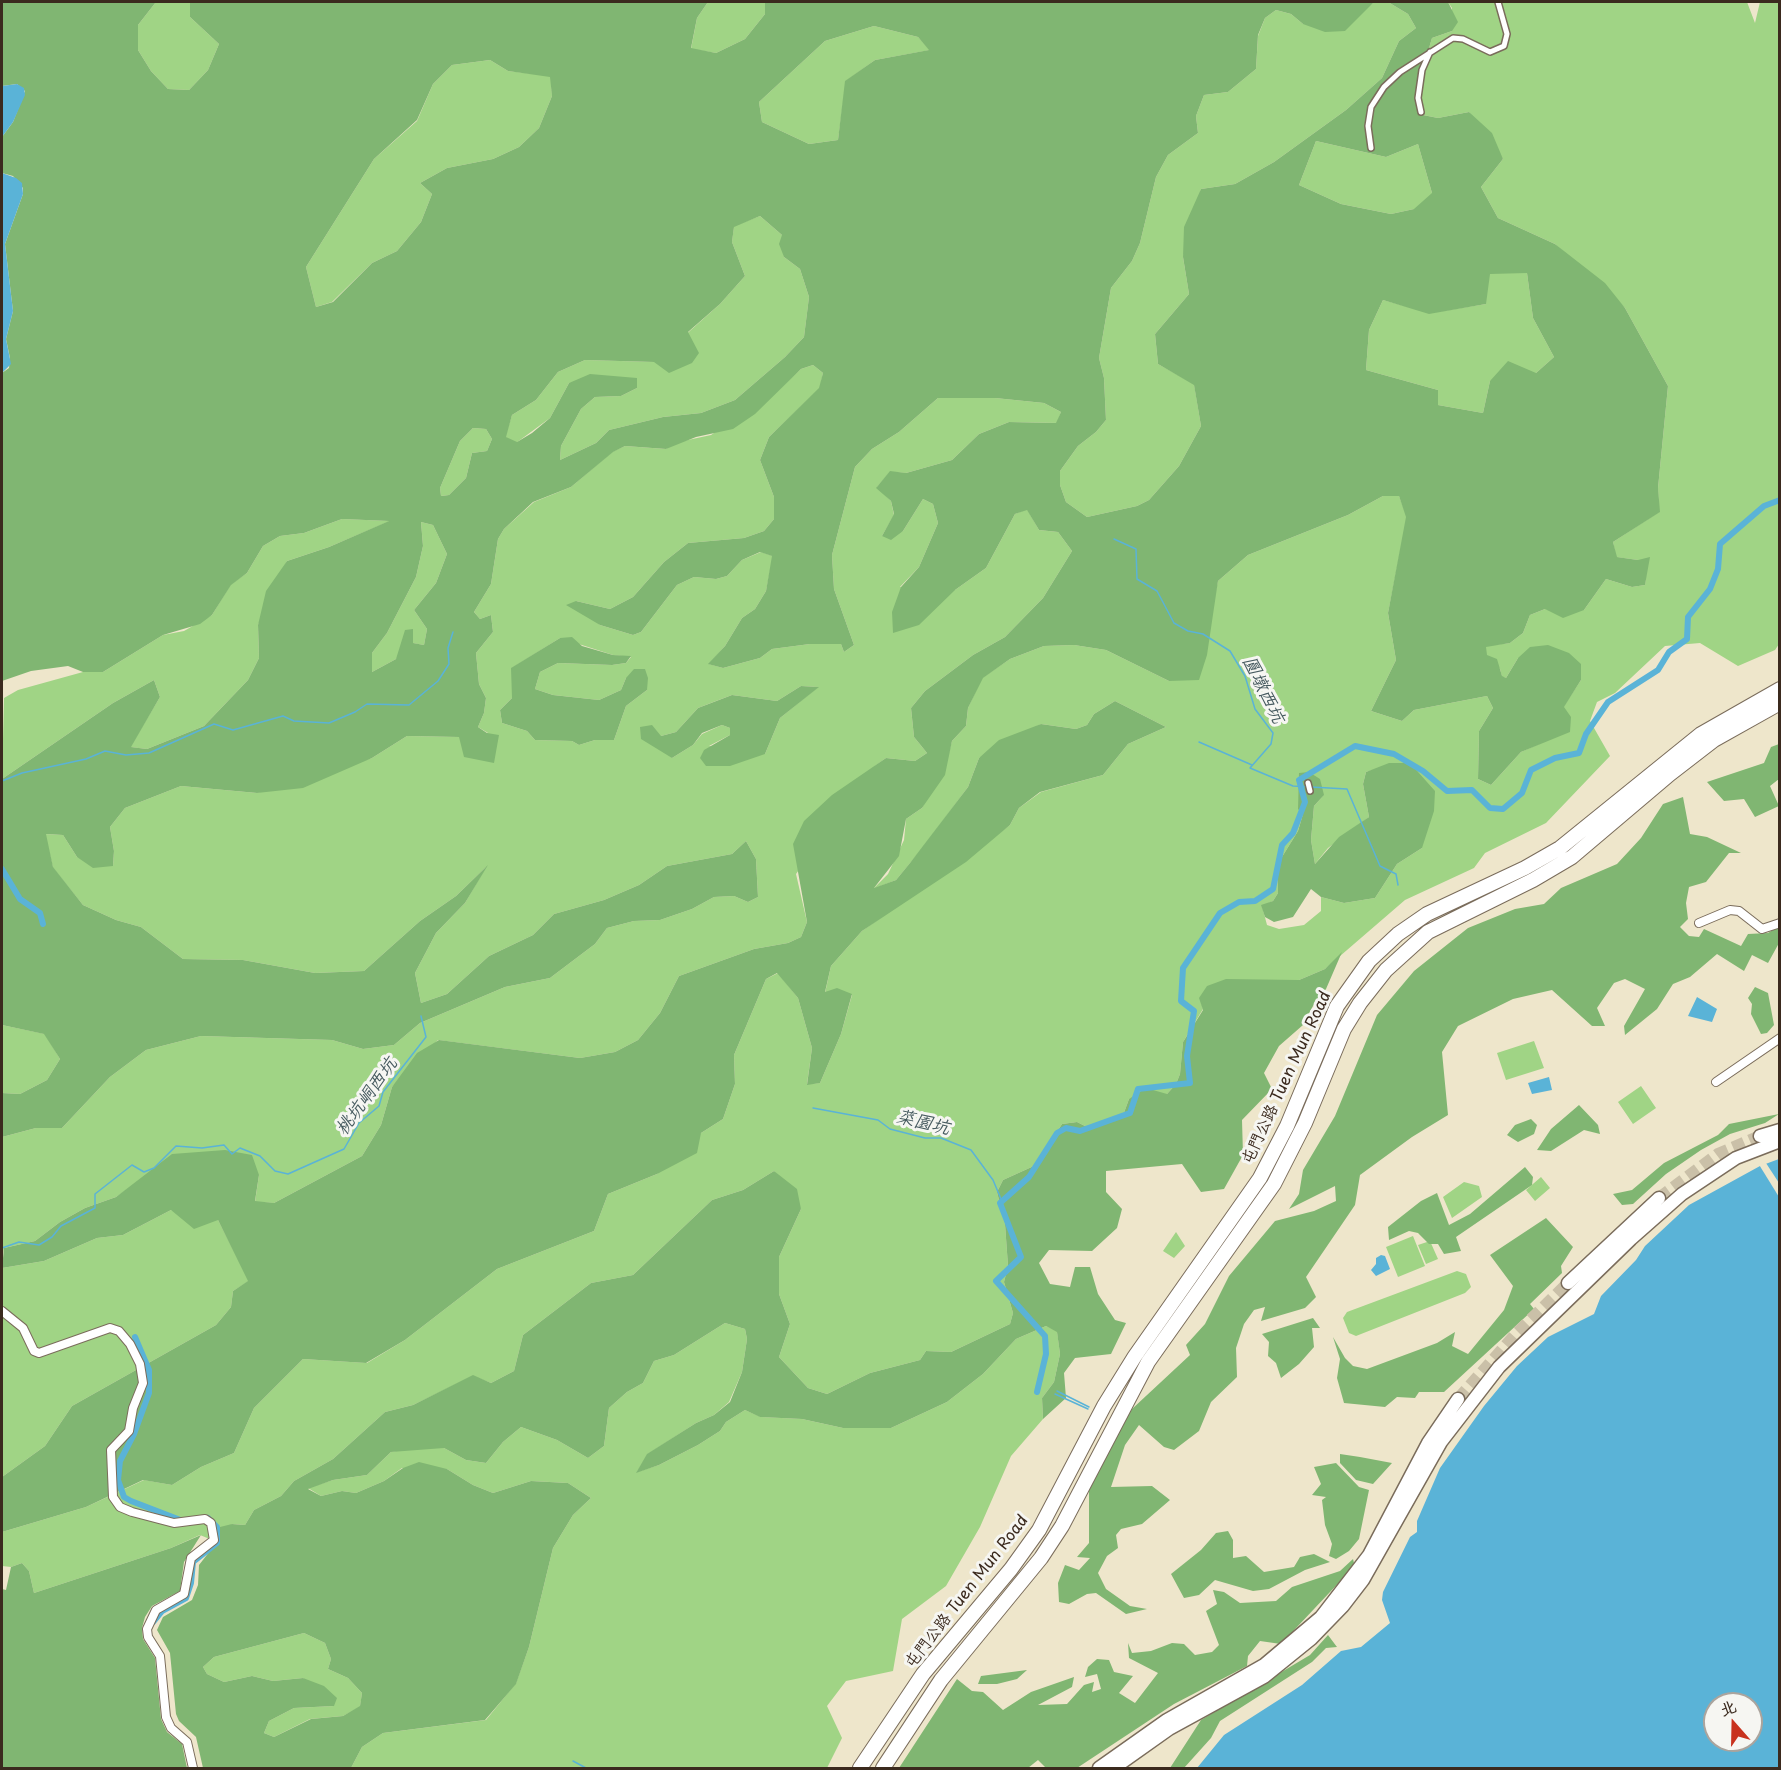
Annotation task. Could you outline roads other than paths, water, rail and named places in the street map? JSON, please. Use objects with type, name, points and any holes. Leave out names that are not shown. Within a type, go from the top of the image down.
[{"type":"highway","name":"屯門公路 Tuen Mun Road","points":[[883,1768],[940,1680],[1041,1558],[1062,1526],[1148,1362],[1274,1184],[1305,1123],[1344,1029],[1375,982],[1405,951],[1428,932],[1533,880],[1572,857],[1779,689]]},
{"type":"highway","name":"屯門公路 Tuen Mun Road","points":[[860,1768],[923,1674],[1011,1569],[1039,1530],[1104,1406],[1135,1356],[1260,1178],[1291,1116],[1334,1012],[1344,993],[1369,961],[1398,934],[1427,914],[1525,868],[1560,848],[1682,748],[1762,705],[1779,703]]},
{"type":"main road","points":[[1760,1136],[1779,1130]]},
{"type":"main road","points":[[1113,1768],[1169,1729],[1264,1677],[1321,1630],[1343,1606],[1372,1566],[1441,1442],[1483,1385],[1541,1324],[1660,1213],[1712,1172],[1749,1151],[1779,1141]]},
{"type":"main road","points":[[1569,1283],[1659,1198]]},
{"type":"main road","points":[[1099,1768],[1167,1720],[1264,1665],[1321,1617],[1369,1555],[1428,1443],[1458,1399]]},
{"type":"street","points":[[1371,147],[1368,126],[1371,107],[1391,80],[1431,50],[1455,38],[1488,52],[1501,50],[1508,36],[1498,2]]},
{"type":"street","points":[[1420,112],[1418,98],[1422,69],[1431,50]]},
{"type":"street","points":[[1308,783],[1310,791]]},
{"type":"street","points":[[1699,923],[1730,910],[1739,911],[1762,928],[1779,923]]},
{"type":"street","points":[[1716,1082],[1779,1038]]},
{"type":"street","points":[[1624,1230],[1636,1230],[1660,1213]]},
{"type":"street","points":[[2,1311],[23,1328],[34,1351],[39,1353],[110,1328],[119,1332],[130,1344],[140,1364],[143,1383],[133,1408],[129,1431],[111,1450],[112,1497],[120,1507],[164,1521],[180,1524],[205,1519],[211,1523],[214,1540],[191,1558],[184,1594],[156,1610],[147,1629],[148,1637],[160,1656],[166,1717],[171,1728],[187,1742],[193,1768]]},
{"type":"water","points":[[17,84],[24,88],[25,95],[13,122],[2,137],[2,86]]},
{"type":"water","points":[[2,173],[22,183],[23,194],[5,244],[13,311],[6,339],[11,364],[2,373]]},
{"type":"water","points":[[1697,997],[1717,1009],[1712,1022],[1688,1016]]},
{"type":"water","points":[[1549,1077],[1552,1090],[1532,1094],[1528,1083]]},
{"type":"water","points":[[1779,1159],[1779,1768],[1197,1768],[1224,1735],[1302,1685],[1341,1651],[1361,1647],[1390,1623],[1382,1600],[1383,1592],[1410,1537],[1417,1532],[1417,1521],[1440,1468],[1484,1406],[1517,1366],[1548,1337],[1594,1314],[1601,1296],[1636,1260],[1645,1246],[1689,1205],[1760,1166]]},
{"type":"water","points":[[1381,1255],[1385,1256],[1390,1269],[1376,1276],[1371,1270],[1376,1264],[1376,1258]]},
{"type":"waterway","points":[[1037,1392],[1046,1354],[1045,1336],[996,1281],[1021,1257],[1000,1203],[1029,1177],[1057,1133],[1066,1128],[1080,1131],[1130,1113],[1138,1089],[1190,1083],[1187,1056],[1194,1011],[1181,1001],[1183,968],[1220,913],[1239,902],[1255,901],[1273,889],[1282,845],[1293,833],[1305,802],[1299,780],[1355,746],[1394,754],[1423,771],[1447,791],[1472,790],[1490,808],[1503,809],[1522,793],[1531,770],[1555,758],[1579,753],[1586,734],[1608,702],[1658,670],[1669,652],[1687,639],[1688,617],[1710,589],[1718,569],[1720,544],[1764,506],[1780,500]]},
{"type":"waterway","name":"圓墩西坑","points":[[1114,539],[1136,549],[1137,579],[1157,591],[1174,623],[1188,631],[1203,634],[1230,651],[1245,676],[1255,709],[1273,733],[1271,744],[1250,768],[1293,786],[1347,789],[1380,866],[1396,874],[1398,885]]},
{"type":"waterway","points":[[2,781],[22,773],[86,759],[105,751],[126,755],[149,753],[214,724],[233,730],[283,716],[294,721],[329,723],[367,704],[409,705],[438,681],[449,664],[448,648],[453,632]]},
{"type":"waterway","points":[[1199,742],[1252,765]]},
{"type":"waterway","points":[[2,869],[20,899],[40,913],[43,924]]},
{"type":"waterway","name":"桃坑峒西坑","points":[[2,1248],[19,1242],[39,1245],[52,1237],[61,1226],[95,1208],[95,1194],[132,1165],[144,1172],[154,1168],[176,1146],[202,1148],[224,1145],[232,1154],[240,1148],[260,1156],[275,1171],[288,1174],[344,1149],[359,1123],[379,1106],[383,1092],[426,1037],[421,1016]]},
{"type":"waterway","name":"菜園坑","points":[[813,1108],[878,1120],[890,1129],[925,1138],[941,1138],[971,1150],[993,1180],[1001,1199]]},
{"type":"waterway","points":[[135,1337],[149,1370],[149,1393],[134,1434],[120,1461],[118,1480],[124,1497],[183,1521]]},
{"type":"waterway","points":[[1057,1391],[1089,1407]]},
{"type":"waterway","points":[[1055,1394],[1088,1409]]},
{"type":"waterway","points":[[153,1622],[162,1611],[186,1598],[191,1583],[193,1562],[217,1543],[217,1527],[208,1518]]},
{"type":"waterway","points":[[573,1761],[586,1768]]},
{"type":"waterway","points":[[596,1768],[605,1768]]},
{"type":"tunnel","points":[[1659,1198],[1718,1154],[1760,1136]]},
{"type":"tunnel","points":[[1458,1399],[1515,1335],[1568,1283]]}]
